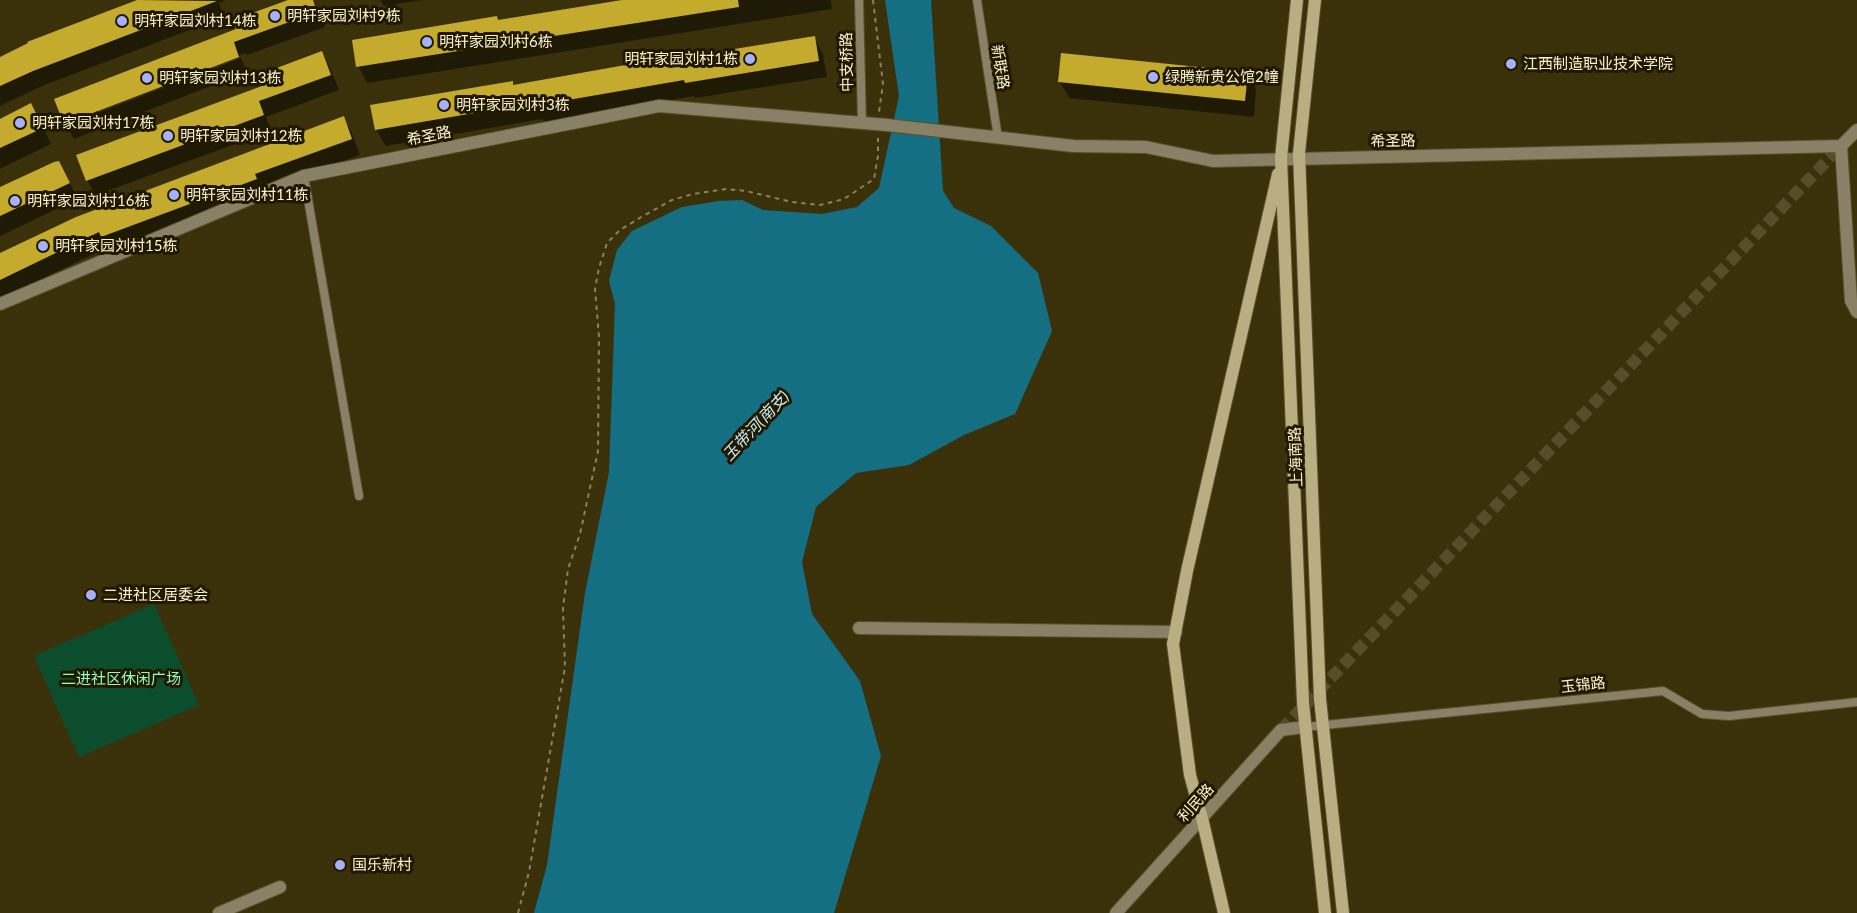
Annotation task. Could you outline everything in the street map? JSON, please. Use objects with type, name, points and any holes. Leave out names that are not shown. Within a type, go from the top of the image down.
[{"type":"main road","name":"上海南路","points":[[1224,913],[1190,775],[1173,644],[1186,571],[1281,159],[1297,0]]},
{"type":"main road","name":"上海南路","points":[[1316,0],[1299,158],[1320,699],[1343,913]]},
{"type":"main road","name":"上海南路","points":[[1281,159],[1303,703],[1325,913]]},
{"type":"street","name":"希圣路","points":[[0,304],[304,176],[659,106],[882,125],[1073,146],[1146,147],[1213,161],[1840,146]]},
{"type":"street","points":[[1856,131],[1840,146],[1851,300],[1857,312]]},
{"type":"street","points":[[859,628],[1176,632]]},
{"type":"street","name":"利民路","points":[[1116,913],[1281,730],[1305,728]]},
{"type":"street","points":[[219,913],[280,887]]},
{"type":"lane","name":"中支桥路","points":[[859,0],[862,124]]},
{"type":"lane","name":"新联路","points":[[977,0],[998,138]]},
{"type":"lane","points":[[304,176],[359,496]]},
{"type":"lane","name":"玉锦路","points":[[1305,728],[1663,691],[1702,714],[1729,716],[1857,702]]},
{"type":"path","points":[[518,913],[529,872],[565,667],[563,608],[568,569],[580,534],[598,451],[600,337],[595,289],[607,243],[620,230],[643,216],[672,200],[693,194],[726,189],[820,205],[844,199],[874,179],[882,125],[883,84],[873,0]]},
{"type":"green space","name":"二进社区休闲广场","points":[[154,604],[199,705],[79,757],[34,656]]},
{"type":"water","name":"玉带河(南支)","points":[[885,0],[931,0],[943,191],[954,208],[991,226],[1038,273],[1052,331],[1015,414],[964,435],[909,465],[856,473],[816,507],[802,562],[812,614],[860,681],[881,756],[834,913],[534,913],[547,865],[585,593],[609,472],[615,304],[609,281],[617,250],[632,231],[682,207],[742,200],[763,210],[822,214],[857,207],[879,188],[899,96]]},
{"type":"building","name":"明轩家园刘村14栋","points":[[137,0],[217,1],[33,71],[0,86],[0,57],[27,42]]},
{"type":"building","name":"明轩家园刘村13栋","points":[[288,0],[313,0],[317,12],[234,42],[239,57],[64,124],[54,99],[236,29],[233,20]]},
{"type":"building","points":[[622,0],[738,0],[739,7],[356,67],[352,40],[497,16],[498,20]]},
{"type":"building","points":[[815,36],[819,61],[685,83],[684,80],[375,130],[370,105],[513,81],[513,85],[665,58],[666,60]]},
{"type":"building","name":"明轩家园刘村12栋","points":[[322,51],[331,75],[259,101],[264,115],[86,181],[76,155],[262,86],[258,75]]},
{"type":"building","name":"绿腾新贵公馆2幢","points":[[1061,53],[1248,72],[1245,101],[1058,82]]},
{"type":"building","name":"明轩家园刘村17栋","points":[[31,103],[43,128],[0,148],[0,119]]},
{"type":"building","points":[[344,116],[352,139],[255,174],[257,179],[101,237],[99,232],[0,280],[0,253],[76,217]]},
{"type":"building","name":"明轩家园刘村16栋","points":[[59,161],[70,183],[0,216],[0,187]]},
{"type":"tunnel","points":[[1281,730],[1841,146]]},
{"type":"place","name":"明轩家园刘村9栋","points":[[275,16]]},
{"type":"place","name":"明轩家园刘村14栋","points":[[122,21]]},
{"type":"place","name":"明轩家园刘村6栋","points":[[427,42]]},
{"type":"place","name":"明轩家园刘村1栋","points":[[750,59]]},
{"type":"place","name":"江西制造职业技术学院","points":[[1511,64]]},
{"type":"place","name":"绿腾新贵公馆2幢","points":[[1153,77]]},
{"type":"place","name":"明轩家园刘村13栋","points":[[147,78]]},
{"type":"place","name":"明轩家园刘村3栋","points":[[444,105]]},
{"type":"place","name":"明轩家园刘村17栋","points":[[20,123]]},
{"type":"place","name":"明轩家园刘村12栋","points":[[168,136]]},
{"type":"place","name":"明轩家园刘村11栋","points":[[174,195]]},
{"type":"place","name":"明轩家园刘村16栋","points":[[15,201]]},
{"type":"place","name":"明轩家园刘村15栋","points":[[43,246]]},
{"type":"place","name":"二进社区居委会","points":[[91,595]]},
{"type":"place","name":"国乐新村","points":[[340,865]]}]
